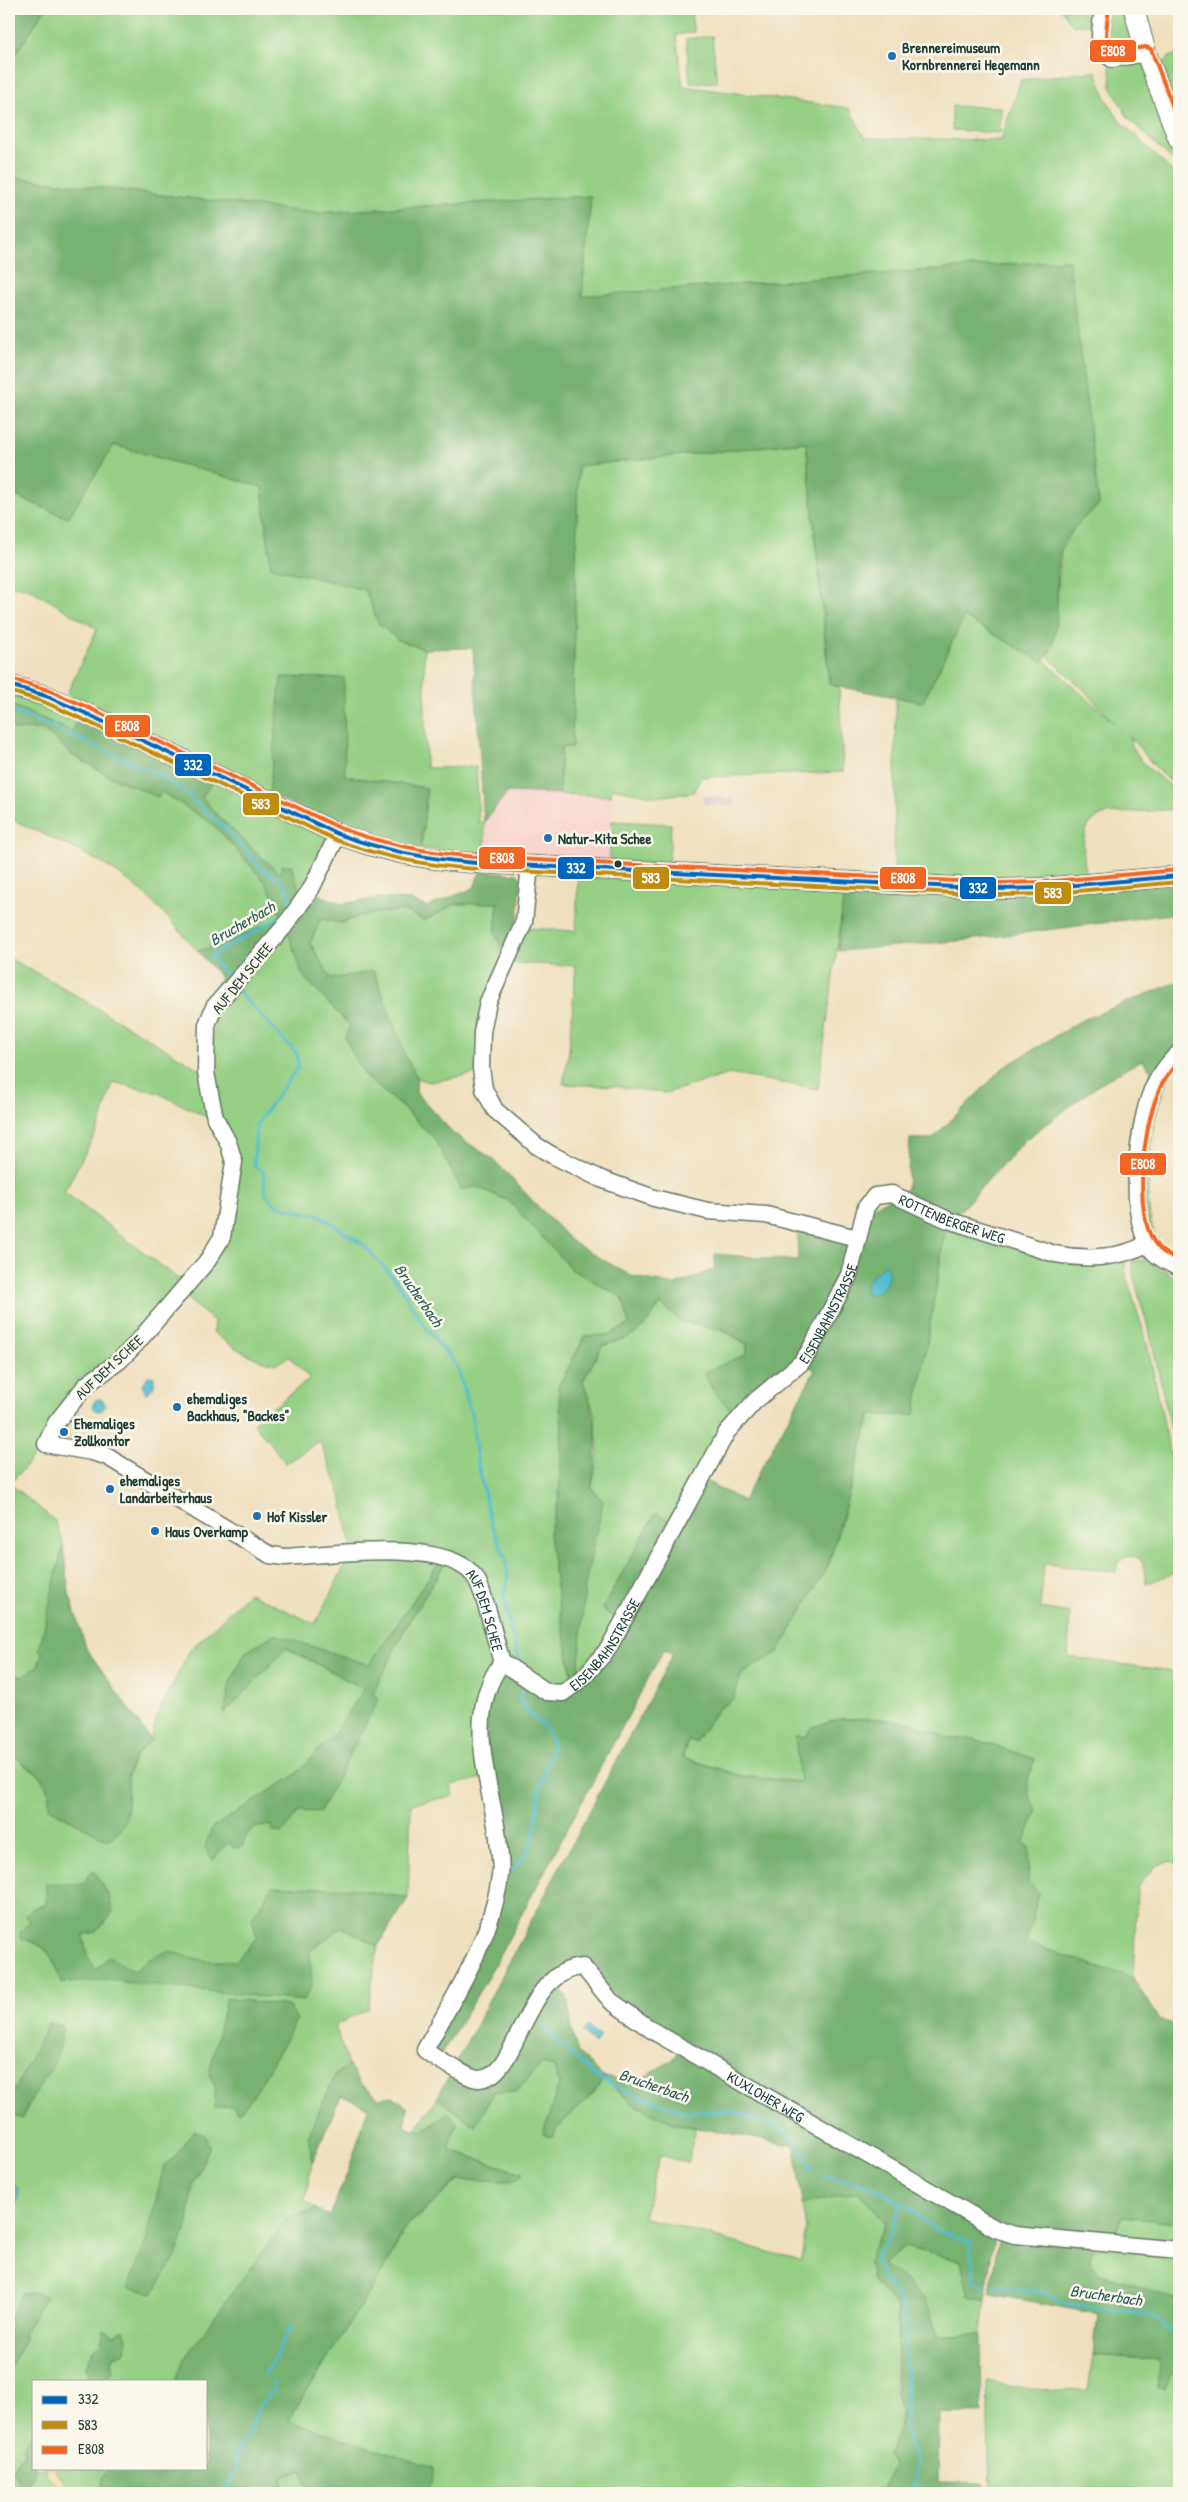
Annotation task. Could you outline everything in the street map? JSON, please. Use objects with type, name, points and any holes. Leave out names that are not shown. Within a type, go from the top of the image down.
[{"type":"main road","points":[[1134,9],[1146,53],[1179,140]]},
{"type":"main road","points":[[9,685],[46,696],[85,712],[338,834],[372,847],[420,858],[530,866],[996,889],[1042,888],[1179,876]]},
{"type":"street","points":[[1103,9],[1100,45],[1103,54],[1112,59],[1146,53]]},
{"type":"street","name":"AUF DEM SCHEE","points":[[338,834],[311,889],[284,927],[214,1008],[207,1025],[206,1072],[210,1094],[215,1118],[228,1142],[234,1162],[222,1237],[208,1260],[135,1345],[119,1361],[86,1384],[56,1422],[46,1444],[106,1456],[270,1555],[286,1557],[409,1551],[435,1554],[459,1563],[477,1581],[502,1662]]},
{"type":"street","points":[[530,866],[524,922],[488,1002],[482,1032],[481,1068],[484,1089],[495,1110],[537,1146],[601,1179],[646,1195],[708,1211],[766,1215],[857,1238]]},
{"type":"street","points":[[1179,1053],[1166,1066],[1152,1091],[1142,1126],[1138,1184],[1145,1237],[1160,1258],[1179,1268]]},
{"type":"street","name":"ROTTENBERGER WEG","points":[[857,1238],[870,1201],[875,1196],[892,1194],[948,1220],[1072,1258],[1129,1252],[1145,1237]]},
{"type":"street","name":"EISENBAHNSTRASSE","points":[[502,1662],[547,1692],[563,1693],[594,1667],[608,1649],[633,1607],[727,1432],[738,1417],[801,1363],[810,1350],[849,1275],[857,1238]]},
{"type":"street","name":"KUXLOHER WEG","points":[[502,1662],[492,1675],[485,1694],[480,1735],[501,1863],[497,1893],[490,1924],[463,1981],[425,2050],[431,2056],[471,2077],[478,2079],[487,2077],[503,2062],[528,2014],[550,1981],[569,1968],[583,1967],[612,2001],[653,2031],[996,2229],[1015,2234],[1179,2250]]},
{"type":"shaded area","name":"Natur-Kita Schee","points":[[508,792],[611,796],[609,862],[486,853],[484,822]]},
{"type":"shaded area","points":[[703,796],[735,798],[734,806],[703,804]]},
{"type":"green space","points":[[9,9],[45,9],[9,64]]},
{"type":"green space","points":[[45,9],[690,9],[694,32],[676,35],[683,86],[849,108],[865,138],[1001,140],[1021,80],[1096,71],[1106,99],[1119,120],[1179,178],[1179,786],[1160,773],[1129,735],[1131,744],[1141,760],[1179,792],[1179,809],[1105,814],[1096,819],[1086,831],[1084,840],[1086,877],[1031,881],[894,878],[896,697],[923,702],[964,617],[1042,661],[1044,660],[1114,723],[1083,689],[1047,656],[1053,647],[1061,552],[1075,526],[1099,505],[1068,260],[582,296],[591,196],[315,213],[9,177],[9,64]]},
{"type":"green space","points":[[1061,9],[1099,9],[1098,23],[1073,26]]},
{"type":"green space","points":[[1108,9],[1127,9],[1135,42],[1129,50],[1111,49],[1108,39]]},
{"type":"green space","points":[[712,36],[717,82],[690,83],[686,39]]},
{"type":"green space","points":[[1179,54],[1179,119],[1163,63],[1169,57]]},
{"type":"green space","points":[[1143,62],[1179,166],[1129,119],[1111,87],[1110,66]]},
{"type":"green space","points":[[952,106],[1001,107],[1000,133],[952,130]]},
{"type":"green space","points":[[9,177],[315,213],[591,196],[582,296],[1069,260],[1099,505],[1071,532],[1062,546],[1058,566],[1056,626],[1054,640],[1049,652],[1042,662],[964,617],[923,702],[830,685],[806,442],[578,466],[572,747],[561,747],[559,794],[508,792],[484,822],[473,648],[424,649],[398,640],[378,623],[365,590],[271,567],[262,487],[114,445],[68,518],[9,493]]},
{"type":"green space","points":[[806,442],[829,684],[839,687],[843,772],[701,777],[694,792],[657,797],[612,788],[611,796],[559,794],[561,747],[572,747],[578,466]]},
{"type":"green space","points":[[114,445],[262,487],[271,567],[365,590],[379,622],[385,629],[400,639],[424,649],[426,768],[476,767],[479,823],[484,822],[486,853],[421,849],[427,788],[345,776],[269,794],[124,718],[67,694],[97,629],[28,588],[18,586],[9,588],[9,493],[68,518]]},
{"type":"green space","points":[[281,677],[344,678],[345,776],[427,788],[421,849],[353,831],[269,794]]},
{"type":"green space","points":[[9,690],[49,702],[330,839],[286,924],[272,921],[222,945],[198,951],[154,903],[125,878],[83,853],[9,818]]},
{"type":"green space","points":[[9,704],[71,731],[75,727],[74,715],[212,783],[202,797],[216,814],[280,874],[281,866],[291,865],[302,898],[289,918],[277,911],[275,900],[265,882],[214,825],[162,792],[158,797],[109,776],[72,755],[53,737],[39,729],[15,730],[9,725]]},
{"type":"green space","points":[[612,821],[671,824],[669,864],[609,862]]},
{"type":"green space","points":[[480,871],[517,874],[521,878],[518,921],[503,951],[495,933],[498,903],[455,904],[425,920],[403,910],[362,915],[341,923],[321,919],[310,943],[331,979],[374,971],[405,1055],[417,1077],[416,1092],[453,1133],[494,1160],[571,1241],[631,1276],[675,1285],[715,1269],[715,1254],[798,1261],[797,1224],[851,1240],[845,1273],[806,1349],[736,1415],[712,1389],[704,1372],[747,1354],[747,1344],[724,1330],[681,1321],[660,1303],[648,1322],[637,1332],[602,1346],[583,1381],[592,1409],[596,1433],[591,1488],[603,1501],[585,1585],[578,1677],[573,1680],[558,1601],[549,1533],[559,1500],[562,1428],[558,1387],[586,1336],[607,1335],[629,1325],[623,1298],[571,1269],[509,1201],[477,1187],[461,1189],[434,1138],[405,1109],[365,1076],[345,1038],[350,1026],[303,976],[288,931],[313,892],[341,904],[378,898],[410,900],[427,907],[474,888]]},
{"type":"green space","points":[[578,877],[845,889],[818,1089],[729,1074],[666,1093],[612,1086],[563,1084],[569,1051],[576,966],[511,963],[527,928],[576,931]]},
{"type":"green space","points":[[1178,885],[1179,913],[968,940],[838,951],[844,889]]},
{"type":"green space","points":[[498,903],[495,932],[503,951],[475,1074],[429,1082],[417,1078],[405,1056],[374,972],[331,979],[310,943],[321,918],[342,923],[362,915],[403,910],[425,921],[455,904]]},
{"type":"green space","points":[[273,921],[286,924],[205,1018],[204,1005],[221,978],[198,951],[222,945]]},
{"type":"green space","points":[[288,931],[303,976],[350,1026],[345,1038],[365,1076],[434,1138],[461,1189],[477,1187],[509,1201],[572,1269],[623,1298],[629,1325],[608,1335],[585,1336],[558,1387],[562,1428],[559,1500],[549,1533],[558,1601],[573,1681],[552,1689],[511,1664],[462,1563],[352,1550],[341,1495],[320,1441],[286,1463],[253,1423],[310,1379],[289,1356],[277,1364],[251,1356],[235,1348],[213,1332],[214,1321],[181,1294],[208,1267],[236,1187],[218,1115],[210,1055],[217,1010]]},
{"type":"green space","points":[[9,958],[57,984],[204,1072],[215,1121],[158,1093],[113,1082],[99,1127],[64,1192],[184,1283],[10,1484],[55,1521],[63,1544],[38,1665],[27,1674],[9,1676]]},
{"type":"green space","points":[[1179,981],[1179,1046],[1148,1086],[1151,1070],[1142,1060],[1104,1081],[1026,1139],[946,1226],[915,1415],[870,1415],[829,1564],[778,1652],[742,1674],[733,1699],[719,1708],[695,1742],[688,1740],[682,1757],[743,1777],[800,1782],[795,1736],[805,1737],[813,1727],[840,1719],[877,1719],[914,1724],[948,1738],[975,1739],[1035,1759],[1029,1774],[1028,1791],[1037,1811],[1023,1843],[1029,1847],[1028,1882],[1039,1893],[1026,1943],[1133,1978],[1159,2020],[1172,2023],[1179,1988],[1179,2223],[1122,2217],[1114,2242],[995,2228],[985,2301],[969,2296],[961,2261],[905,2247],[882,2265],[900,2276],[925,2299],[938,2335],[981,2335],[982,2414],[939,2413],[938,2482],[984,2483],[985,2493],[882,2493],[892,2465],[887,2455],[897,2435],[901,2413],[896,2392],[898,2309],[873,2281],[868,2261],[886,2223],[859,2192],[802,2204],[795,2146],[673,2123],[630,2102],[603,2077],[592,2094],[563,2122],[552,2138],[543,2134],[559,2084],[554,2067],[542,2063],[516,2092],[495,2091],[475,2126],[437,2098],[673,1654],[664,1649],[489,1975],[439,2058],[430,2046],[466,1982],[504,1864],[489,1774],[486,1698],[504,1668],[565,1695],[625,1626],[602,1609],[656,1513],[672,1522],[706,1481],[743,1501],[815,1370],[805,1364],[874,1206],[907,1189],[910,1139],[932,1139],[1003,1068],[1080,1021]],"holes":[[[591,1973],[640,2019],[680,2048],[671,2061],[636,2081],[603,2077],[578,2052],[572,2032],[567,1996],[550,1979]]]},
{"type":"green space","points":[[1179,1060],[1178,1066],[1172,1072],[1165,1086],[1156,1113],[1150,1152],[1148,1195],[1154,1231],[1161,1245],[1179,1255],[1179,1262],[1166,1255],[1152,1239],[1144,1202],[1145,1141],[1160,1086]]},
{"type":"green space","points":[[946,1225],[960,1233],[1125,1261],[1126,1276],[1147,1343],[1179,1496],[1179,1571],[1146,1584],[1143,1564],[1137,1557],[1132,1556],[1118,1562],[1116,1572],[1044,1564],[1040,1608],[1070,1613],[1068,1657],[1179,1672],[1179,1804],[1176,1807],[1179,1864],[1170,1861],[1154,1867],[1137,1888],[1133,1978],[1026,1943],[1039,1893],[1028,1882],[1029,1851],[1028,1847],[1022,1843],[1027,1781],[1035,1759],[975,1739],[948,1738],[914,1724],[877,1718],[840,1719],[813,1727],[805,1737],[795,1736],[801,1782],[742,1776],[683,1757],[688,1740],[695,1742],[719,1708],[733,1698],[741,1674],[778,1652],[829,1564],[871,1415],[915,1415]]},
{"type":"green space","points":[[1145,1260],[1179,1279],[1179,1468],[1152,1342],[1134,1278],[1132,1261]]},
{"type":"green space","points":[[660,1303],[681,1322],[724,1330],[747,1345],[747,1354],[704,1373],[713,1390],[735,1415],[672,1522],[656,1513],[602,1609],[619,1621],[578,1676],[584,1585],[603,1501],[592,1488],[598,1453],[595,1415],[583,1381],[602,1346],[637,1332],[648,1322]]},
{"type":"green space","points":[[63,1544],[69,1593],[86,1648],[151,1740],[135,1757],[130,1768],[127,1813],[124,1823],[118,1832],[107,1840],[49,1808],[47,1785],[38,1774],[21,1762],[10,1746],[8,1739],[9,1676],[21,1677],[39,1665],[42,1652],[39,1650]]},
{"type":"green space","points":[[349,1557],[440,1561],[369,1665],[274,1634],[245,1653],[230,1683],[225,1713],[286,1648],[373,1693],[405,1628],[446,1562],[470,1579],[495,1658],[483,1778],[451,1785],[454,1796],[411,1804],[408,1898],[378,1946],[368,2009],[335,2025],[348,2065],[336,2074],[309,2134],[312,2163],[305,2200],[316,2209],[286,2219],[288,2421],[389,2261],[405,2228],[459,2180],[516,2181],[522,2173],[448,2149],[457,2123],[422,2131],[416,2129],[437,2098],[475,2126],[495,2091],[516,2092],[542,2063],[554,2067],[559,2084],[543,2134],[551,2138],[563,2122],[593,2094],[603,2077],[646,2110],[682,2125],[696,2128],[687,2163],[660,2155],[643,2217],[801,2261],[806,2228],[802,2204],[859,2192],[885,2223],[868,2261],[873,2281],[898,2309],[896,2392],[901,2412],[897,2435],[887,2455],[892,2465],[882,2493],[9,2493],[9,1747],[26,1767],[40,1774],[50,1796],[127,1812],[128,1774],[135,1757],[151,1740],[157,1716],[190,1650],[249,1593],[315,1624]]},
{"type":"green space","points":[[440,1561],[446,1562],[405,1628],[373,1694],[379,1698],[320,1812],[299,1811],[283,1833],[274,1832],[271,1825],[253,1828],[246,1836],[242,1847],[233,1848],[229,1842],[213,1860],[205,1847],[212,1828],[295,1775],[335,1733],[364,1689],[287,1648],[224,1713],[230,1683],[245,1653],[274,1634],[369,1665]]},
{"type":"green space","points":[[93,1870],[109,1896],[113,1912],[96,1932],[83,1935],[87,1955],[96,1970],[108,1957],[134,1971],[150,1959],[167,1951],[207,1961],[236,1961],[257,1938],[252,1919],[272,1886],[353,1889],[408,1898],[378,1946],[342,1927],[310,1950],[312,1986],[303,2001],[104,1980],[61,1983],[56,1966],[49,1954],[38,1944],[21,1939],[20,1933],[30,1922],[26,1915],[33,1908],[46,1904],[46,1883],[83,1884]]},
{"type":"green space","points":[[226,1998],[288,2006],[297,2019],[257,2090],[240,2113],[232,2106],[215,2107],[215,2086],[209,2075]]},
{"type":"green space","points":[[49,2023],[62,2026],[62,2039],[59,2051],[22,2119],[9,2114],[9,2101]]},
{"type":"green space","points":[[348,2065],[361,2084],[379,2098],[393,2096],[408,2108],[404,2126],[422,2131],[448,2112],[457,2123],[448,2149],[523,2174],[516,2181],[458,2180],[403,2229],[389,2261],[288,2421],[434,2468],[428,2493],[340,2493],[337,2490],[334,2493],[309,2493],[301,2470],[281,2478],[284,2491],[282,2493],[102,2493],[102,2478],[107,2470],[208,2470],[208,2380],[174,2380],[184,2359],[286,2219],[316,2209],[329,2216],[348,2172],[368,2108],[341,2095],[312,2163],[309,2134],[336,2074]]},
{"type":"green space","points":[[194,2130],[206,2136],[210,2147],[193,2184],[188,2223],[175,2259],[153,2293],[128,2288],[146,2241],[164,2166],[175,2157]]},
{"type":"green space","points":[[1122,2217],[1179,2223],[1179,2249],[1114,2242]]},
{"type":"green space","points":[[999,2233],[1095,2247],[1090,2261],[1092,2267],[1098,2273],[1179,2300],[1179,2370],[1171,2374],[1165,2390],[1158,2389],[1160,2360],[1093,2355],[1098,2314],[990,2294]]},
{"type":"green space","points":[[905,2247],[961,2261],[969,2296],[985,2301],[981,2335],[938,2335],[925,2299],[881,2266]]},
{"type":"green space","points":[[1095,2247],[1179,2254],[1179,2300],[1098,2273],[1092,2267],[1090,2261]]},
{"type":"green space","points":[[22,2293],[35,2293],[46,2296],[25,2330],[25,2339],[9,2370],[9,2320]]},
{"type":"green space","points":[[104,2329],[115,2335],[124,2329],[127,2338],[125,2352],[112,2357],[113,2369],[106,2379],[77,2380],[87,2377],[89,2373],[86,2369],[93,2350],[101,2343]]},
{"type":"green space","points":[[1093,2355],[1161,2360],[1158,2389],[1164,2390],[1171,2374],[1179,2370],[1179,2493],[990,2493],[987,2381],[1029,2389],[1088,2391]]},
{"type":"green space","points":[[32,2435],[32,2470],[35,2470],[30,2481],[22,2487],[12,2470],[19,2458],[24,2456],[23,2446]]},
{"type":"sand","points":[[47,2470],[55,2470],[65,2484],[63,2487],[60,2488],[46,2473]]},
{"type":"water","points":[[885,1265],[888,1269],[886,1283],[878,1291],[868,1295],[865,1293],[867,1282]]},
{"type":"water","points":[[148,1376],[154,1377],[154,1386],[146,1393],[142,1386]]},
{"type":"water","points":[[99,1399],[105,1405],[99,1411],[93,1405]]},
{"type":"water","points":[[588,2026],[600,2037],[595,2044],[582,2032]]},
{"type":"water","points":[[9,2180],[19,2188],[18,2199],[9,2222]]},
{"type":"waterway","name":"Brucherbach","points":[[9,710],[51,726],[150,771],[179,787],[231,834],[259,866],[284,883],[292,904]]},
{"type":"waterway","name":"Brucherbach","points":[[231,981],[211,956],[282,916]]},
{"type":"waterway","name":"Brucherbach","points":[[237,990],[297,1054],[298,1067],[256,1125],[254,1166],[263,1171],[266,1195],[274,1203],[285,1208],[321,1216],[365,1246],[399,1284],[423,1324],[457,1366],[472,1417],[477,1460],[490,1521],[506,1559],[508,1579],[504,1598],[509,1623],[517,1655],[527,1670]]},
{"type":"waterway","name":"Brucherbach","points":[[510,1872],[526,1854],[531,1844],[536,1823],[540,1788],[553,1743],[545,1727],[527,1712],[519,1697],[525,1685]]},
{"type":"waterway","name":"Brucherbach","points":[[544,2028],[592,2074],[625,2091],[685,2112],[733,2111],[778,2128],[793,2139],[805,2155],[812,2170]]},
{"type":"waterway","name":"Brucherbach","points":[[824,2175],[870,2186],[908,2207],[933,2229],[970,2242],[975,2281],[984,2286]]},
{"type":"waterway","points":[[901,2204],[893,2229],[875,2261],[885,2282],[903,2303],[907,2375],[905,2424],[917,2466],[913,2493]]},
{"type":"waterway","name":"Brucherbach","points":[[995,2287],[1048,2293],[1063,2304],[1150,2314],[1167,2329],[1179,2334]]},
{"type":"waterway","points":[[265,2375],[292,2325]]},
{"type":"waterway","points":[[224,2493],[238,2467],[234,2459],[250,2432],[258,2408],[274,2390],[273,2382]]},
{"type":"transit line","name":"E808","points":[[1109,10],[1106,32],[1110,48],[1114,52],[1146,47],[1151,49],[1179,123]]},
{"type":"transit line","name":"E808","points":[[11,679],[48,690],[87,707],[340,828],[390,844],[424,851],[476,857],[996,883],[1042,882],[1178,870]]},
{"type":"transit line","name":"332","points":[[9,685],[46,696],[85,713],[338,834],[389,850],[423,857],[476,863],[996,889],[1042,888],[1179,876]]},
{"type":"transit line","name":"583","points":[[9,691],[44,702],[82,719],[336,840],[387,856],[440,866],[996,895],[1043,894],[1179,882]]},
{"type":"transit line","name":"E808","points":[[1179,1061],[1162,1084],[1158,1093],[1148,1128],[1142,1171],[1144,1214],[1149,1232],[1159,1248],[1167,1255],[1179,1261]]},
{"type":"place","name":"Brennereimuseum Kornbrennerei Hegemann","points":[[892,56]]},
{"type":"place","name":"Natur-Kita Schee","points":[[548,838]]},
{"type":"place","name":"ehemaliges Backhaus, \"Backes\"","points":[[177,1407]]},
{"type":"place","name":"Ehemaliges Zollkontor","points":[[64,1432]]},
{"type":"place","name":"ehemaliges Landarbeiterhaus","points":[[110,1489]]},
{"type":"place","name":"Hof Kissler","points":[[257,1516]]},
{"type":"place","name":"Haus Overkamp","points":[[155,1531]]}]
